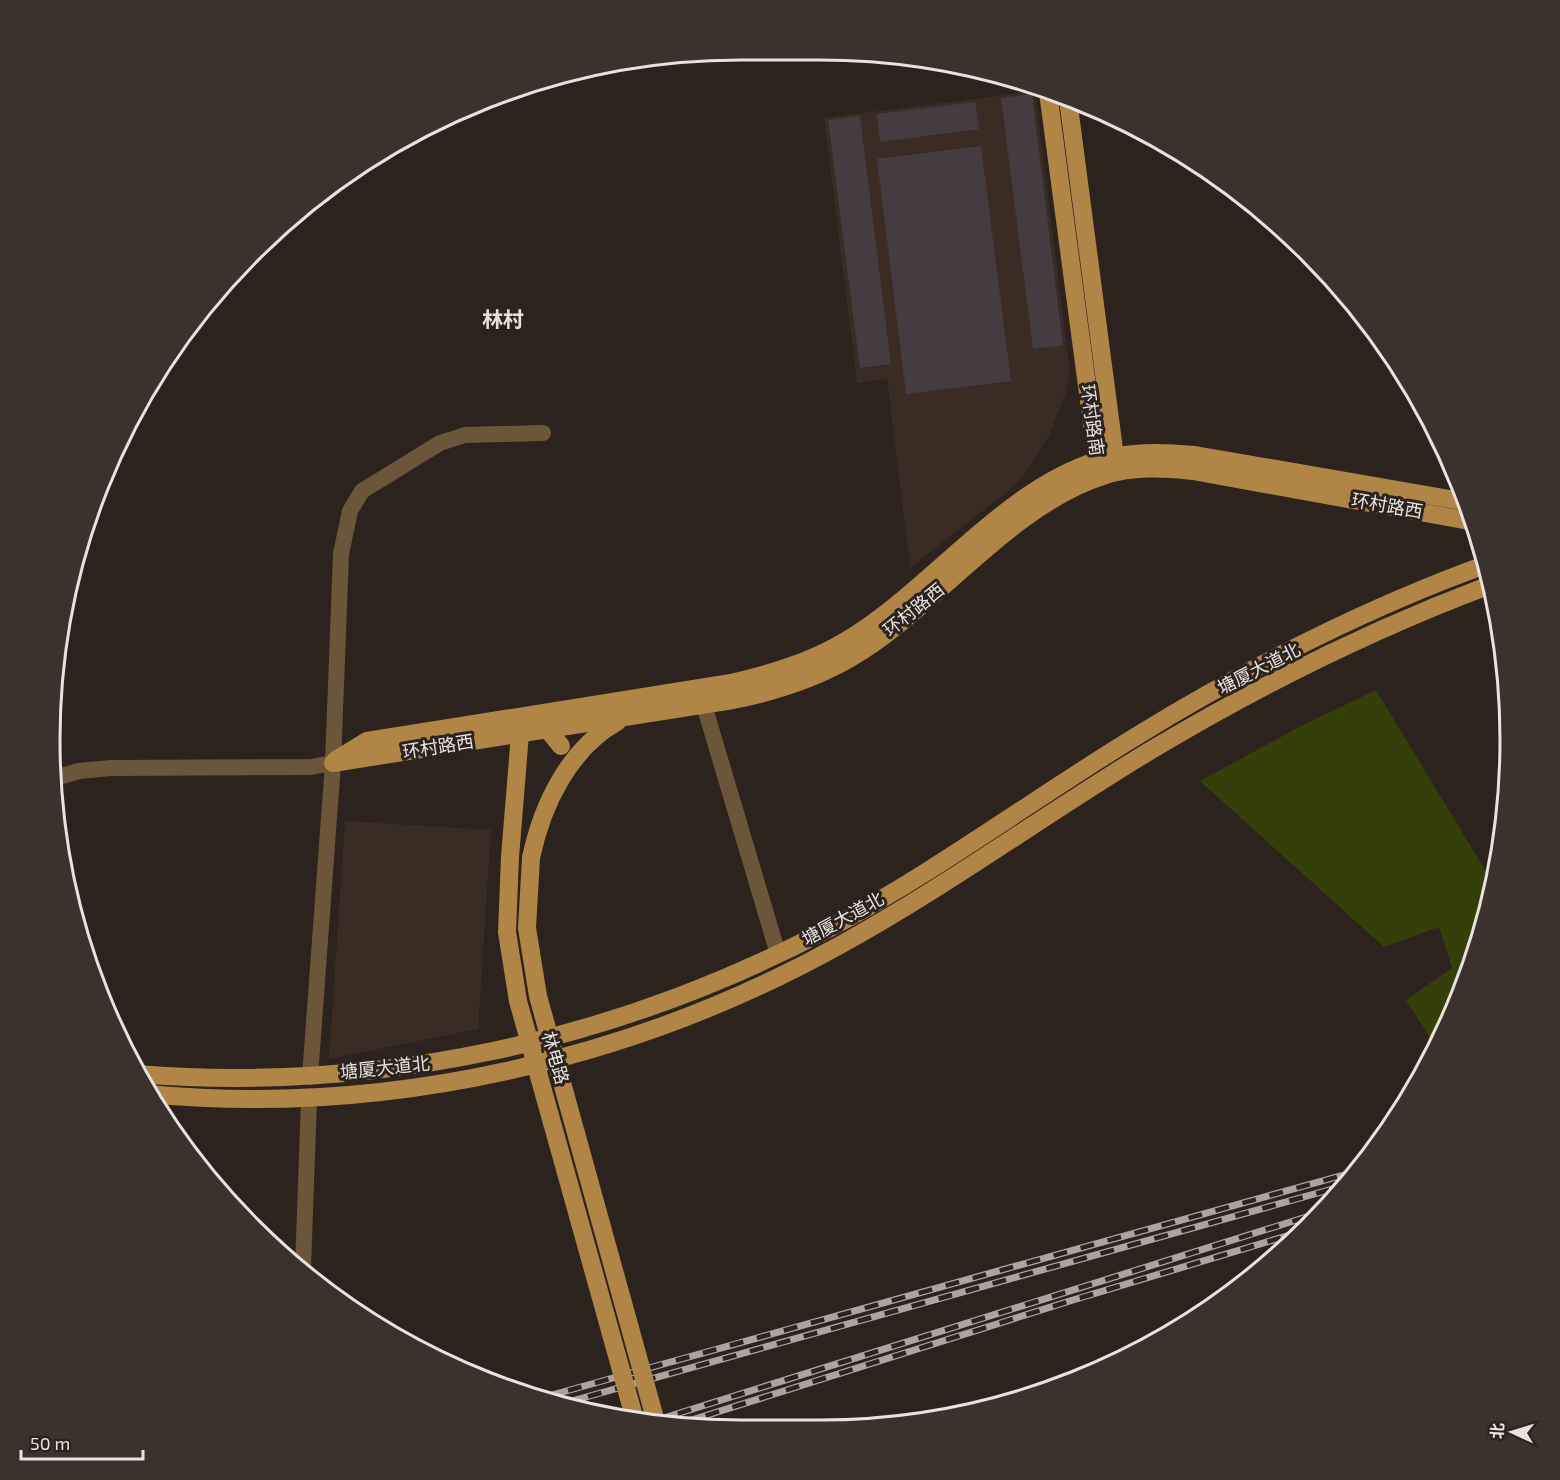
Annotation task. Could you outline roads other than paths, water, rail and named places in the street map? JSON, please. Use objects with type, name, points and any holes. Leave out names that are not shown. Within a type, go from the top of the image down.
[{"type":"main road","name":"环村路南","points":[[1049,100],[1100,468]]},
{"type":"main road","name":"环村路南","points":[[1069,108],[1115,457]]},
{"type":"main road","name":"环村路西","points":[[333,762],[704,705],[776,691],[816,677],[850,658],[886,633],[1036,509],[1115,457],[1160,452],[1195,455],[1456,500]]},
{"type":"main road","name":"环村路西","points":[[333,762],[367,741],[731,683],[772,674],[810,660],[843,642],[877,619],[1029,495],[1058,476],[1100,468],[1160,468],[1193,471],[1464,520]]},
{"type":"main road","name":"塘厦大道北","points":[[148,1075],[244,1079],[310,1077],[431,1064],[571,1034],[697,991],[778,954],[896,890],[1143,732],[1210,693],[1346,625],[1478,568]]},
{"type":"main road","name":"塘厦大道北","points":[[160,1095],[243,1100],[309,1099],[434,1084],[514,1069],[644,1032],[704,1010],[788,972],[897,913],[1092,786],[1219,710],[1354,643],[1483,588]]},
{"type":"main road","points":[[530,715],[550,729],[561,746],[565,759],[564,776]]},
{"type":"main road","name":"林电路","points":[[530,715],[519,734],[507,932],[518,1001],[633,1411]]},
{"type":"main road","name":"林电路","points":[[625,717],[602,730],[583,749],[564,776],[537,830],[531,858],[527,928],[538,996],[654,1414]]},
{"type":"main road","points":[[518,756],[526,744],[538,739],[551,739],[561,746]]},
{"type":"street","points":[[310,1077],[333,762],[341,554],[350,511],[362,491],[440,443],[465,435],[543,433]]},
{"type":"street","points":[[704,705],[778,954]]},
{"type":"street","name":"环村路西","points":[[61,776],[79,771],[111,768],[311,767],[333,762]]},
{"type":"street","points":[[303,1260],[309,1099]]},
{"type":"railway","points":[[555,1394],[1341,1176]]},
{"type":"railway","points":[[576,1400],[1329,1190]]},
{"type":"railway","points":[[670,1416],[1304,1218]]},
{"type":"railway","points":[[695,1419],[1073,1300],[1283,1237]]},
{"type":"district","name":"林村","points":[[503,320]]}]
